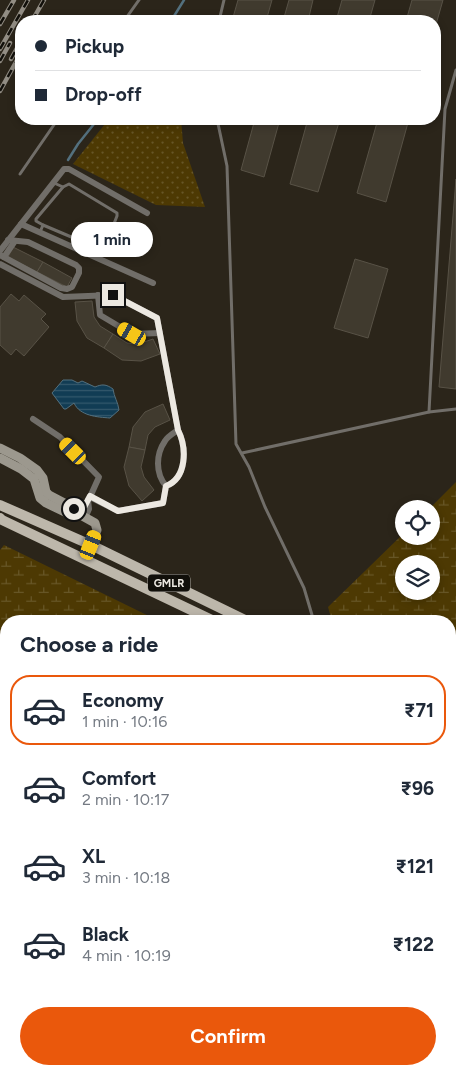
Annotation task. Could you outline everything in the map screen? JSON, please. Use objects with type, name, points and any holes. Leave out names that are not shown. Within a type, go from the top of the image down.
[{"type":"main road","name":"GMLR","points":[[4,506],[91,545],[234,615]]},
{"type":"main road","name":"GMLR","points":[[0,520],[201,615]]},
{"type":"street","points":[[1,259],[21,224],[64,170],[68,169],[147,214]]},
{"type":"street","points":[[21,224],[153,283]]},
{"type":"street","points":[[0,251],[11,241],[28,242],[76,265],[79,268],[79,273],[72,287],[67,289],[61,288],[1,259]]},
{"type":"street","points":[[1,259],[63,297],[113,295],[157,318],[178,430],[182,439],[183,463],[180,475],[173,483],[166,486]]},
{"type":"street","points":[[98,295],[100,315],[132,334],[160,333]]},
{"type":"street","points":[[33,419],[60,438],[99,477],[81,515]]},
{"type":"street","points":[[89,498],[118,511],[163,503],[166,486],[161,480],[157,468],[161,448],[166,439],[178,430]]},
{"type":"street","points":[[0,448],[37,476],[43,478],[43,494],[65,507],[74,509],[95,523],[97,530],[91,545]]},
{"type":"street","points":[[0,458],[24,466]]},
{"type":"street","points":[[0,520],[4,506]]},
{"type":"lane","points":[[128,15],[139,0]]},
{"type":"lane","points":[[220,15],[224,0]]},
{"type":"lane","points":[[429,412],[445,109],[456,70]]},
{"type":"lane","points":[[20,174],[54,125]]},
{"type":"lane","points":[[218,125],[227,166],[236,444],[249,466],[265,507],[304,588],[312,615]]},
{"type":"lane","points":[[54,183],[63,187]]},
{"type":"lane","points":[[69,184],[117,213],[104,249],[91,246],[36,221],[63,187],[69,184]]},
{"type":"lane","points":[[39,232],[43,225]]},
{"type":"lane","points":[[88,254],[91,246]]},
{"type":"lane","points":[[242,453],[429,412],[456,408]]},
{"type":"green space","points":[[104,125],[182,125],[183,143],[205,207],[156,205],[73,164]]},
{"type":"green space","points":[[456,482],[456,615],[330,615],[328,607],[395,542],[395,545],[440,545],[440,500],[438,500]]},
{"type":"green space","points":[[4,545],[147,615],[0,615],[0,550]]},
{"type":"water","points":[[63,380],[72,380],[78,383],[82,381],[95,387],[104,385],[111,387],[119,410],[110,418],[94,416],[80,411],[74,403],[64,409],[52,393]]},
{"type":"building","points":[[238,0],[272,0],[268,15],[234,15]]},
{"type":"building","points":[[289,0],[313,0],[309,15],[285,15]]},
{"type":"building","points":[[342,0],[375,0],[371,15],[338,15]]},
{"type":"building","points":[[412,0],[443,0],[439,15],[408,15]]},
{"type":"building","points":[[253,125],[278,125],[264,177],[241,170]]},
{"type":"building","points":[[306,125],[338,125],[318,192],[290,184]]},
{"type":"building","points":[[376,125],[407,125],[386,202],[357,193]]},
{"type":"building","points":[[456,179],[456,389],[439,387]]},
{"type":"building","points":[[13,247],[43,262],[37,272],[8,257]]},
{"type":"building","points":[[355,259],[388,269],[368,338],[334,328]]},
{"type":"building","points":[[43,262],[72,278],[67,287],[37,272]]},
{"type":"building","points":[[11,294],[19,301],[24,295],[46,314],[41,319],[49,327],[24,356],[16,349],[11,355],[0,345],[0,307]]},
{"type":"building","points":[[92,301],[94,317],[100,326],[113,334],[104,348],[87,338],[77,321],[75,302]]},
{"type":"building","points":[[113,334],[127,343],[138,344],[153,339],[160,354],[141,361],[122,360],[104,348]]},
{"type":"building","points":[[163,404],[170,420],[155,427],[148,435],[145,450],[129,447],[133,427],[145,412]]},
{"type":"building","points":[[129,447],[145,450],[141,467],[144,477],[154,490],[142,501],[129,486],[124,467]]},
{"type":"waterway","points":[[175,15],[184,0]]},
{"type":"waterway","points":[[68,160],[93,125]]},
{"type":"railway","points":[[0,24],[14,0]]},
{"type":"railway","points":[[19,15],[28,0]]},
{"type":"railway","points":[[35,15],[44,0]]},
{"type":"railway","points":[[0,49],[15,23]]},
{"type":"railway","points":[[0,61],[10,43]]},
{"type":"railway","points":[[11,59],[15,52]]},
{"type":"railway","points":[[0,91],[15,64]]},
{"type":"route","points":[[74,509],[80,515],[90,496],[118,511],[163,503],[166,486],[173,483],[180,475],[183,463],[182,439],[178,430],[157,318],[113,295]]}]
